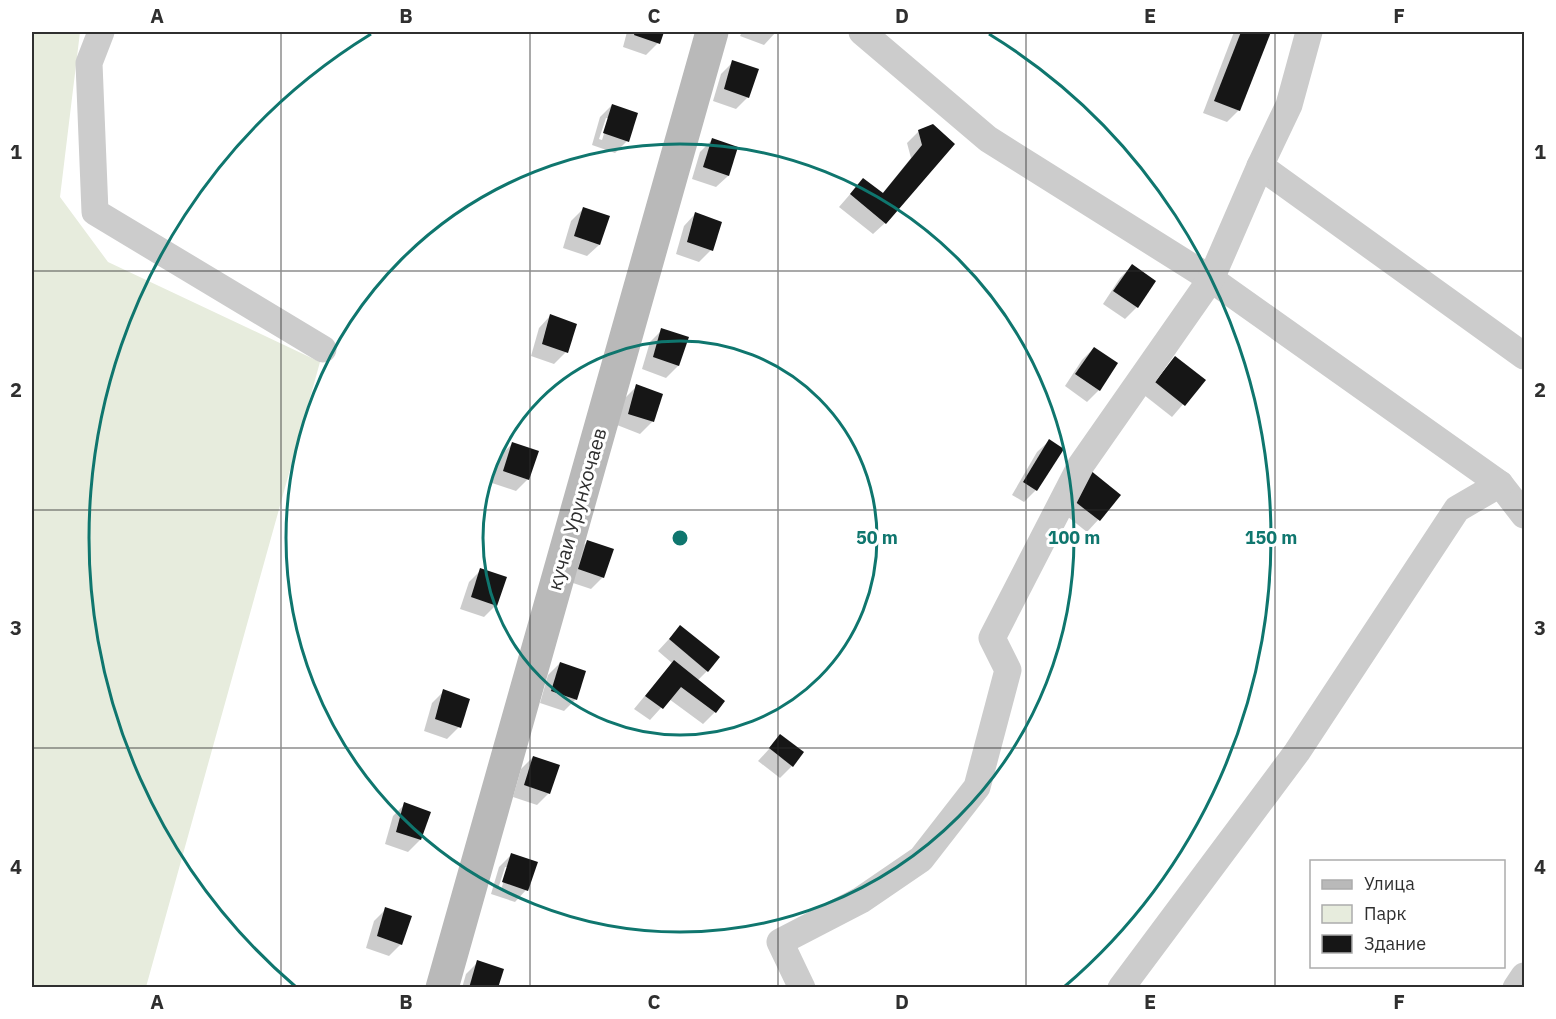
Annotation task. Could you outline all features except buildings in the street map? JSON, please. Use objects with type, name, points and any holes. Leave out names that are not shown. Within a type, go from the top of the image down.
[{"type":"street","points":[[101,32],[89,63],[95,212],[323,349]]},
{"type":"street","name":"кучаи Урунхочаев","points":[[442,987],[712,32]]},
{"type":"street","points":[[862,32],[988,139],[1211,279],[1500,484],[1524,515]]},
{"type":"street","points":[[802,987],[780,942],[861,900],[921,859],[977,787],[1008,670],[992,638],[1081,465],[1211,279],[1289,105],[1309,32]]},
{"type":"street","points":[[1260,166],[1524,356]]},
{"type":"street","points":[[1121,987],[1298,752],[1457,509],[1500,484]]},
{"type":"street","points":[[1516,987],[1524,976]]},
{"type":"green space","points":[[32,32],[80,32],[60,197],[108,262],[320,362],[146,987],[32,987]]}]
